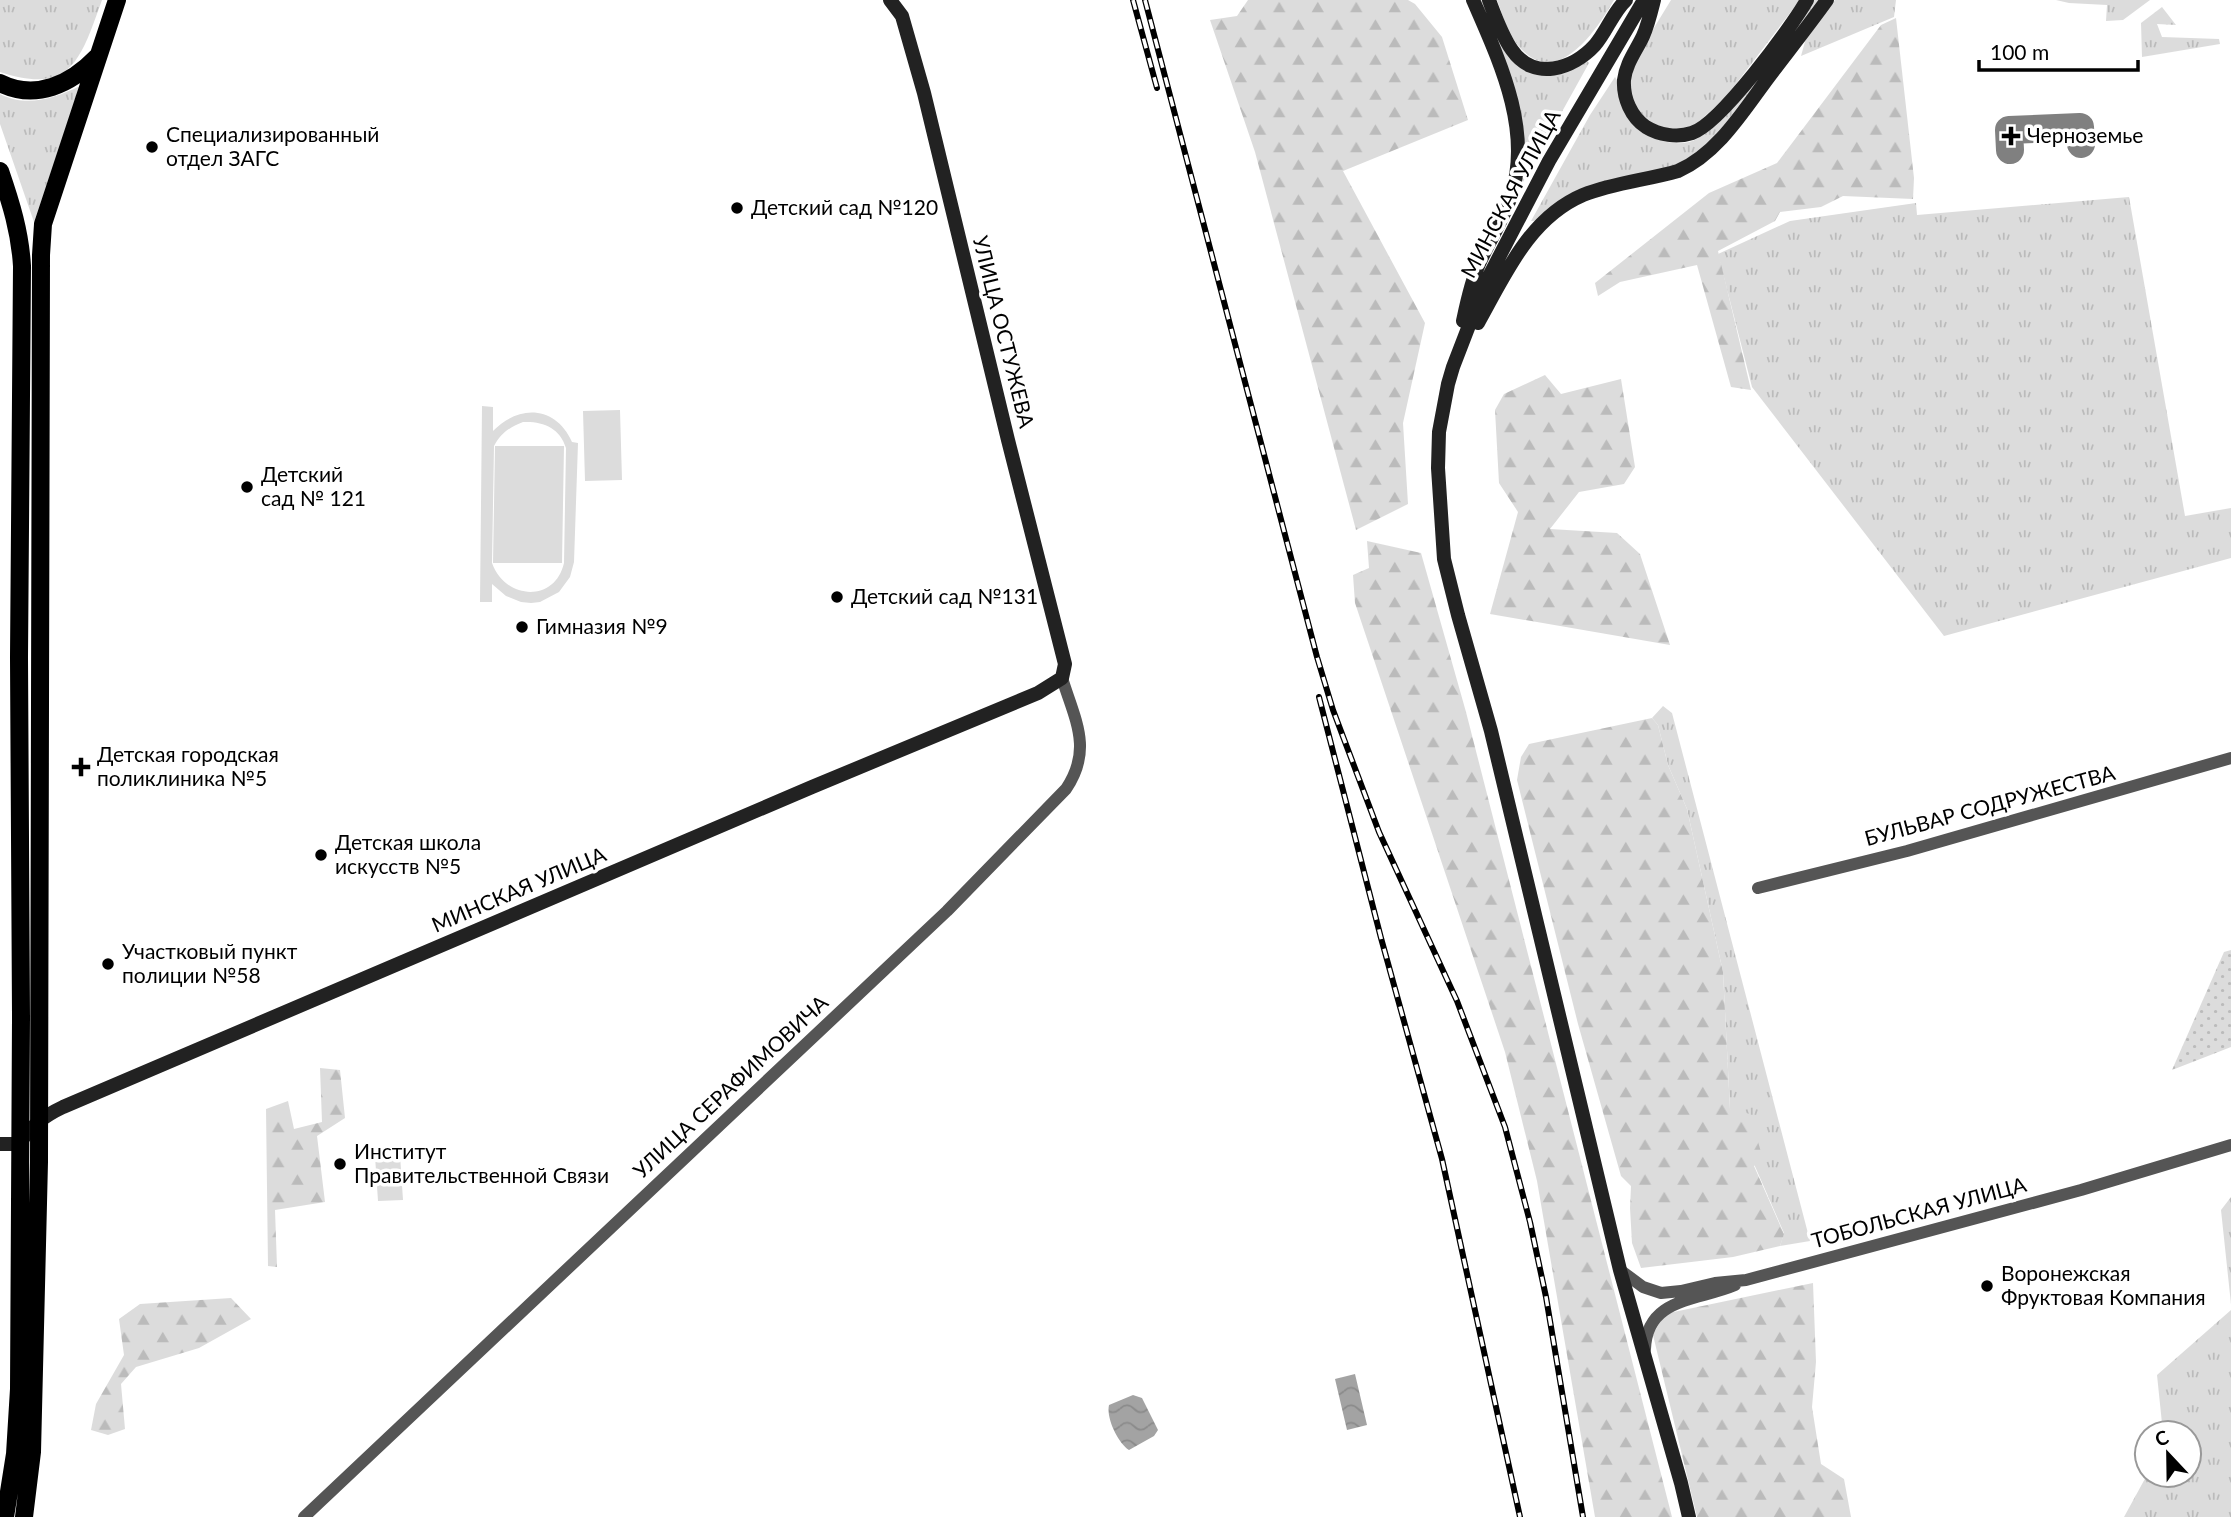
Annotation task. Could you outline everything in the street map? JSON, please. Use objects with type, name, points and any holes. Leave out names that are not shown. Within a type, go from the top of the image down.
[{"type":"main road","points":[[24,1517],[32,1452],[39,1176],[41,255],[43,224],[117,0]]},
{"type":"main road","points":[[0,83],[30,90],[57,87],[83,71],[98,57]]},
{"type":"main road","points":[[0,171],[21,240],[22,266],[19,1389],[15,1454],[5,1517]]},
{"type":"street","name":"УЛИЦА ОСТУЖЕВА","points":[[890,0],[902,16],[924,93],[1063,655],[1065,672],[1062,678]]},
{"type":"street","points":[[1452,367],[1474,279],[1511,196],[1518,158],[1514,110],[1496,55],[1473,0]]},
{"type":"street","points":[[1489,0],[1511,49],[1529,65],[1542,70],[1570,65],[1583,56],[1602,37],[1626,0]]},
{"type":"street","name":"МИНСКАЯ УЛИЦА","points":[[1644,0],[1549,161],[1506,240],[1486,284],[1452,367],[1441,419],[1438,468],[1444,559],[1491,731],[1620,1270],[1689,1517]]},
{"type":"street","points":[[1654,0],[1644,35],[1629,62],[1625,77],[1625,97],[1632,113],[1643,125],[1657,132],[1678,136],[1700,129],[1728,105],[1807,0]]},
{"type":"street","points":[[1452,367],[1513,261],[1540,225],[1558,210],[1584,195],[1678,171],[1697,161],[1715,145],[1739,116],[1826,2]]},
{"type":"street","name":"МИНСКАЯ УЛИЦА","points":[[19,1144],[38,1121],[63,1107],[1038,692],[1062,678]]},
{"type":"street","name":"УЛИЦА СЕРАФИМОВИЧА","points":[[304,1517],[947,911],[1066,789],[1080,763],[1081,746],[1062,678]]},
{"type":"street","name":"БУЛЬВАР СОДРУЖЕСТВА","points":[[1758,888],[1907,851],[2231,758]]},
{"type":"street","points":[[0,1144],[19,1144]]},
{"type":"street","name":"ТОБОЛЬСКАЯ УЛИЦА","points":[[1620,1270],[1643,1287],[1661,1293],[1746,1280],[2081,1190],[2231,1145]]},
{"type":"street","points":[[1645,1357],[1647,1330],[1665,1309],[1678,1302],[1721,1291],[1746,1280]]},
{"type":"green space","points":[[0,0],[102,0],[79,55],[70,67],[58,75],[43,79],[0,72]]},
{"type":"green space","points":[[1248,0],[1408,0],[1415,4],[1442,37],[1468,120],[1343,171],[1425,323],[1403,423],[1408,504],[1356,530],[1255,152],[1210,20],[1237,16]]},
{"type":"green space","points":[[1478,0],[1485,0],[1502,41],[1556,75],[1587,61],[1589,63],[1523,182],[1523,169]]},
{"type":"green space","points":[[1497,0],[1614,0],[1584,43],[1557,61],[1543,62],[1528,56],[1514,40]]},
{"type":"green space","points":[[1671,0],[1800,0],[1726,97],[1693,127],[1668,130],[1647,122],[1633,103],[1630,82],[1638,54]]},
{"type":"green space","points":[[1813,0],[1820,0],[1703,149],[1676,165],[1549,208],[1531,221],[1590,115],[1615,77],[1652,137],[1670,142],[1689,142],[1703,135],[1735,106],[1805,15]]},
{"type":"green space","points":[[1835,0],[1896,0],[1894,17],[1801,56],[1806,38]]},
{"type":"green space","points":[[2056,0],[2150,0],[2123,20],[2106,21],[2107,5]]},
{"type":"green space","points":[[2162,7],[2176,25],[2157,24],[2162,37],[2219,39],[2220,44],[2142,57],[2141,23]]},
{"type":"green space","points":[[1896,18],[1914,178],[1913,199],[1843,196],[1821,207],[1780,212],[1775,221],[1718,251],[1751,390],[1731,387],[1697,265],[1620,282],[1598,296],[1595,283],[1709,193],[1777,163],[1881,25]]},
{"type":"green space","points":[[80,86],[34,222],[0,124],[0,94],[20,100],[41,100]]},
{"type":"green space","points":[[2129,197],[2185,516],[2231,508],[2231,558],[1944,636],[1752,387],[1718,254],[1790,221],[1916,203],[1917,215]]},
{"type":"green space","points":[[1545,375],[1561,394],[1621,379],[1635,467],[1624,484],[1579,492],[1550,529],[1617,533],[1640,554],[1670,645],[1490,614],[1518,512],[1499,483],[1495,410],[1504,394]]},
{"type":"green space","points":[[482,406],[493,407],[493,431],[514,416],[536,413],[547,416],[557,421],[572,442],[578,443],[574,562],[570,577],[559,592],[540,602],[521,602],[506,596],[492,584],[492,602],[480,602]],"holes":[[[530,422],[550,427],[560,435],[566,448],[564,563],[559,576],[551,585],[530,592],[507,584],[492,563],[494,446],[510,428]]]},
{"type":"green space","points":[[620,410],[622,480],[585,481],[583,411]]},
{"type":"green space","points":[[495,446],[564,446],[562,563],[493,563]]},
{"type":"green space","points":[[1367,541],[1421,553],[1466,712],[1672,1517],[1595,1517],[1537,1181],[1505,1052],[1355,603],[1353,575],[1369,568]]},
{"type":"green space","points":[[1663,706],[1672,713],[1810,1241],[1780,1246],[1784,1233],[1730,1109],[1723,972],[1687,809],[1668,765],[1658,725],[1652,718]]},
{"type":"green space","points":[[1652,718],[1658,725],[1668,765],[1687,809],[1723,972],[1730,1109],[1750,1114],[1763,1159],[1754,1166],[1784,1234],[1780,1246],[1733,1257],[1641,1268],[1632,1243],[1631,1186],[1621,1176],[1578,1024],[1517,780],[1521,757],[1529,744]]},
{"type":"green space","points":[[2231,950],[2231,1047],[2172,1070],[2224,952]]},
{"type":"green space","points":[[320,1068],[340,1070],[345,1118],[317,1136],[325,1202],[275,1210],[277,1267],[268,1266],[266,1109],[288,1101],[294,1129],[322,1122]]},
{"type":"green space","points":[[400,1155],[403,1200],[378,1201],[375,1156]]},
{"type":"green space","points":[[2231,1197],[2231,1304],[2221,1210]]},
{"type":"green space","points":[[1813,1283],[1816,1362],[1812,1407],[1821,1464],[1844,1479],[1851,1517],[1697,1517],[1653,1335],[1664,1314]]},
{"type":"green space","points":[[231,1298],[251,1319],[199,1348],[136,1367],[121,1384],[125,1429],[108,1435],[91,1430],[96,1404],[124,1355],[119,1319],[140,1304]]},
{"type":"green space","points":[[2231,1310],[2231,1517],[2124,1517],[2139,1489],[2203,1489],[2203,1419],[2162,1419],[2157,1375]]},
{"type":"water","points":[[1355,1374],[1367,1425],[1347,1430],[1335,1379]]},
{"type":"water","points":[[1133,1395],[1142,1398],[1158,1430],[1154,1436],[1129,1450],[1114,1430],[1109,1417],[1109,1405]]},
{"type":"taxiway","points":[[2010,150],[2009,130],[2080,127],[2081,144]]},
{"type":"railway","points":[[1133,0],[1157,88]]},
{"type":"railway","points":[[1145,0],[1333,710],[1379,832],[1457,1001],[1505,1127],[1546,1297],[1583,1517]]},
{"type":"railway","points":[[1319,697],[1442,1159],[1520,1517]]},
{"type":"place","name":"Черноземье","points":[[2011,136]]},
{"type":"place","name":"Специализированный отдел ЗАГС","points":[[152,147]]},
{"type":"place","name":"Детский сад №120","points":[[737,208]]},
{"type":"place","name":"Детский сад № 121","points":[[247,487]]},
{"type":"place","name":"Детский сад №131","points":[[837,597]]},
{"type":"place","name":"Гимназия №9","points":[[522,627]]},
{"type":"place","name":"Детская городская поликлиника №5","points":[[81,767]]},
{"type":"place","name":"Детская школа искусств №5","points":[[321,855]]},
{"type":"place","name":"Участковый пункт полиции №58","points":[[108,964]]},
{"type":"place","name":"Институт Правительственной Связи","points":[[340,1164]]},
{"type":"place","name":"Воронежская Фруктовая Компания","points":[[1987,1286]]}]
